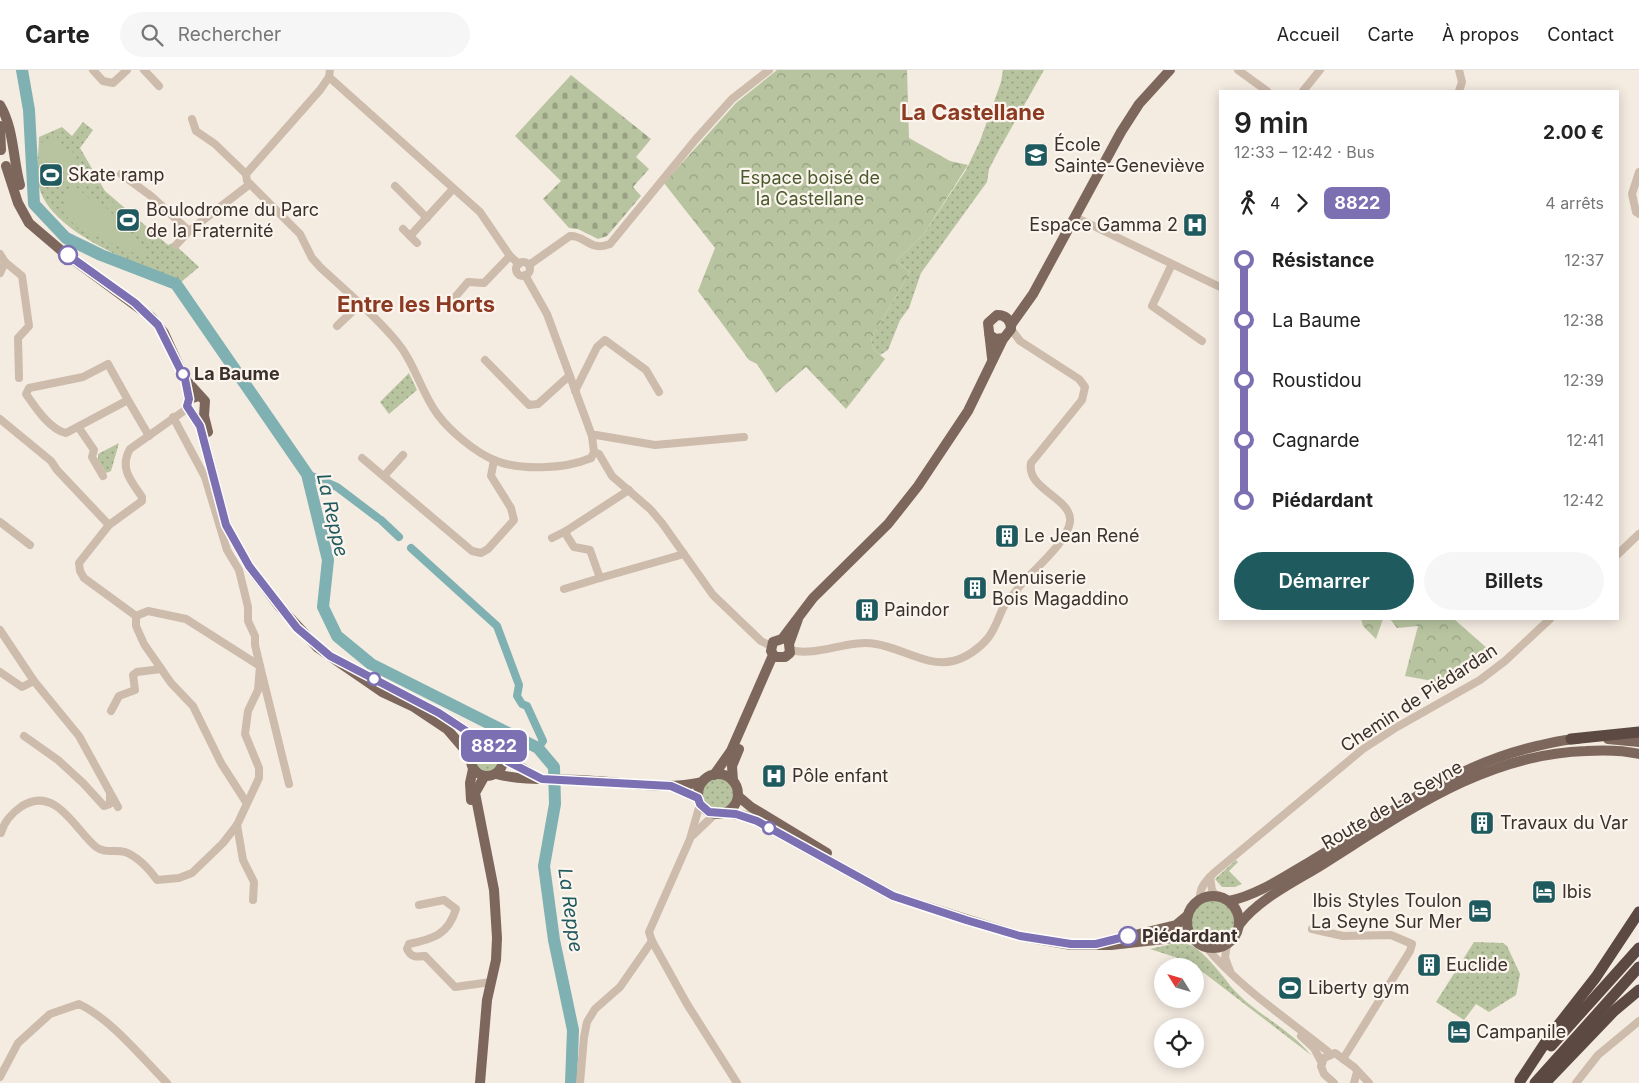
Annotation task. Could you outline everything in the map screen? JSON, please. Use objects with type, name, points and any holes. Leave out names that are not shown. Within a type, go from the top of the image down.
[{"type":"highway","points":[[1571,739],[1639,732]]},
{"type":"highway","points":[[1519,1082],[1549,1037],[1596,977],[1639,912]]},
{"type":"highway","points":[[1519,1082],[1639,948]]},
{"type":"highway","points":[[1535,1083],[1639,967]]},
{"type":"highway","points":[[1545,1083],[1614,1011],[1639,990]]},
{"type":"main road","points":[[775,653],[788,656],[787,644],[798,618],[813,598],[888,524],[968,411],[981,388],[992,359],[1003,339],[1027,303],[1129,119],[1170,70]]},
{"type":"main road","points":[[0,105],[6,114],[13,150],[17,157],[16,161],[26,207],[40,232]]},
{"type":"main road","points":[[0,126],[1,151],[7,148],[13,150]]},
{"type":"main road","points":[[16,161],[13,165],[3,165],[23,213],[40,232],[151,317],[164,333],[185,379],[194,405],[234,543],[249,566],[285,613],[308,638],[330,656],[382,692],[405,702],[441,725],[459,740],[471,757],[473,769],[470,783],[472,811],[488,862]]},
{"type":"main road","points":[[992,359],[987,327],[990,319],[996,315],[1004,316],[1027,303]]},
{"type":"main road","points":[[1004,316],[1011,327]]},
{"type":"main road","points":[[989,334],[995,339],[1003,339]]},
{"type":"main road","points":[[787,644],[776,640],[773,673],[734,759],[732,766],[733,781],[738,796],[744,804],[913,901]]},
{"type":"main road","points":[[473,769],[484,776],[496,774],[518,778],[566,779],[671,786],[702,782],[714,775],[732,751],[775,653]]},
{"type":"main road","points":[[330,656],[439,713],[486,744],[495,746],[503,757],[526,772],[542,779]]},
{"type":"main road","name":"Route de La Seyne","points":[[1229,901],[1242,897],[1287,875],[1401,805],[1462,772],[1518,750],[1571,739],[1639,742]]},
{"type":"main road","points":[[471,757],[476,748],[486,744]]},
{"type":"main road","name":"Route de La Seyne","points":[[1239,924],[1246,916],[1287,887],[1442,790],[1472,776],[1520,760],[1550,754],[1596,750],[1639,754]]},
{"type":"main road","points":[[496,774],[502,767],[503,757]]},
{"type":"main road","points":[[714,775],[724,775],[733,781]]},
{"type":"main road","points":[[480,1083],[483,1037],[497,938],[494,890],[475,793],[484,776]]},
{"type":"main road","points":[[699,801],[702,782]]},
{"type":"main road","points":[[671,786],[699,801],[709,812],[745,816],[757,821],[878,888],[1020,936],[1071,944],[1111,946],[1191,936]]},
{"type":"main road","points":[[726,813],[736,803],[738,796]]},
{"type":"main road","points":[[1216,896],[1229,901],[1236,909],[1239,924],[1237,932],[1228,943],[1217,948],[1206,947],[1191,936],[1188,929],[1188,916],[1191,909],[1200,900],[1216,896]]},
{"type":"main road","points":[[1096,944],[1176,925],[1188,916]]},
{"type":"street","points":[[93,70],[103,81],[114,83],[127,70]]},
{"type":"street","points":[[144,70],[159,86]]},
{"type":"street","points":[[529,265],[570,236],[575,236],[590,245],[610,244],[701,133],[732,99],[769,70]]},
{"type":"street","points":[[1238,70],[1266,90]]},
{"type":"street","points":[[1304,90],[1320,70]]},
{"type":"street","points":[[1459,70],[1462,82],[1459,90]]},
{"type":"street","points":[[246,174],[300,116],[330,73],[487,220],[510,256],[519,264]]},
{"type":"street","points":[[192,119],[196,131],[215,144],[246,174],[250,184],[300,234],[312,258],[320,268],[360,304],[404,352],[438,415],[455,433],[494,460],[550,467],[567,465],[596,457]]},
{"type":"street","points":[[1639,172],[1632,194],[1636,212],[1639,214]]},
{"type":"street","points":[[121,174],[189,231]]},
{"type":"street","points":[[176,245],[189,231],[250,184]]},
{"type":"street","points":[[395,186],[427,218]]},
{"type":"street","points":[[410,236],[453,189]]},
{"type":"street","points":[[1075,217],[1219,287]]},
{"type":"street","points":[[403,229],[417,243]]},
{"type":"street","points":[[0,254],[5,262],[22,276],[29,326],[18,338],[19,378]]},
{"type":"street","points":[[456,296],[468,282],[484,283],[510,256]]},
{"type":"street","points":[[0,273],[5,262]]},
{"type":"street","points":[[519,264],[526,262],[529,265]]},
{"type":"street","points":[[519,264],[517,267],[518,273],[525,275],[547,314],[592,436],[596,457],[656,516],[712,595],[775,653]]},
{"type":"street","points":[[1172,264],[1152,306],[1202,342]]},
{"type":"street","points":[[525,275],[530,271],[529,265]]},
{"type":"street","points":[[337,326],[360,304]]},
{"type":"street","points":[[787,644],[804,652],[855,642],[877,644],[936,663],[954,661],[975,650],[987,639],[1004,608],[1068,531],[1070,519],[1066,509],[1034,479],[1029,471],[1030,463],[1082,400],[1085,387],[1079,379],[1020,340],[1011,327]]},
{"type":"street","points":[[1003,339],[1020,340]]},
{"type":"street","points":[[575,391],[597,346],[606,340],[646,370],[659,392]]},
{"type":"street","points":[[486,360],[528,405],[538,404],[569,376]]},
{"type":"street","points":[[128,400],[79,428],[66,433],[59,432],[30,401],[26,391],[29,388],[83,377],[108,364],[149,436]]},
{"type":"street","points":[[136,616],[84,578],[79,563],[89,547],[109,525],[142,501],[142,497],[127,474],[126,457],[130,449],[173,417],[194,405]]},
{"type":"street","points":[[173,417],[205,477],[227,550],[238,570],[248,607],[248,620],[256,636],[255,645],[289,784]]},
{"type":"street","points":[[0,419],[52,461],[57,470],[109,525]]},
{"type":"street","points":[[79,428],[94,450],[92,456],[103,476]]},
{"type":"street","points":[[592,436],[596,435],[655,445],[744,437]]},
{"type":"street","points":[[384,476],[403,456]]},
{"type":"street","points":[[362,458],[472,551],[481,553],[488,549],[514,520],[511,508],[491,476],[494,460]]},
{"type":"street","points":[[552,538],[629,490]]},
{"type":"street","points":[[0,522],[30,545]]},
{"type":"street","points":[[566,531],[574,547],[590,550],[600,578]]},
{"type":"street","points":[[1619,553],[1639,534]]},
{"type":"street","points":[[564,589],[684,554]]},
{"type":"street","points":[[136,616],[148,611],[186,618],[260,666]]},
{"type":"street","points":[[136,616],[136,626],[144,644],[161,669],[193,706],[220,763],[246,802]]},
{"type":"street","name":"Chemin de Piédardan","points":[[1210,877],[1363,749],[1396,727],[1480,680],[1505,661],[1549,620]]},
{"type":"street","points":[[0,630],[34,681],[79,736],[118,807]]},
{"type":"street","points":[[1,833],[3,827],[19,808],[36,800],[58,806],[96,847],[106,852],[125,852],[149,869],[157,880],[160,881],[192,873],[214,852],[237,825],[258,778],[258,762],[245,734],[248,711],[258,690],[260,666]]},
{"type":"street","points":[[111,711],[118,696],[135,690],[133,675],[137,672],[161,669]]},
{"type":"street","points":[[0,672],[22,687],[34,681]]},
{"type":"street","points":[[24,736],[58,760],[104,806],[110,804],[110,793]]},
{"type":"street","points":[[580,1083],[584,1037],[588,1022],[595,1009],[620,987],[651,939],[652,926],[690,839],[699,801]]},
{"type":"street","points":[[690,839],[715,814]]},
{"type":"street","points":[[237,825],[243,860],[254,882],[254,900]]},
{"type":"street","points":[[1210,877],[1212,890],[1216,896]]},
{"type":"street","points":[[1200,900],[1200,893],[1204,883],[1210,877]]},
{"type":"street","points":[[419,905],[444,900],[456,909],[454,916],[437,938],[409,944],[407,949],[409,954],[416,958],[425,956],[455,987],[491,982]]},
{"type":"street","points":[[1312,929],[1351,937],[1392,935],[1412,944],[1410,951],[1382,1000],[1343,1059]]},
{"type":"street","points":[[651,939],[687,1004],[737,1083]]},
{"type":"street","points":[[1228,943],[1226,958],[1234,977]]},
{"type":"street","points":[[1206,947],[1219,964],[1234,977],[1331,1054],[1343,1059],[1369,1083]]},
{"type":"street","points":[[0,1078],[18,1043],[50,1014],[79,1004],[89,1009],[109,1025],[167,1083]]},
{"type":"street","points":[[1270,1007],[1314,1048],[1322,1063],[1322,1072],[1334,1083]]},
{"type":"street","points":[[1576,1083],[1592,1063],[1639,1021]]},
{"type":"street","points":[[1322,1063],[1331,1054]]},
{"type":"street","points":[[1354,1083],[1357,1072]]},
{"type":"green space","name":"Espace boisé de la Castellane","points":[[777,70],[907,70],[909,138],[950,161],[968,165],[923,235],[896,261],[910,272],[871,339],[874,350],[885,359],[846,409],[806,367],[776,393],[757,364],[749,360],[698,291],[715,248],[664,183],[736,103]]},
{"type":"green space","points":[[1003,70],[1044,70],[989,169],[987,182],[921,273],[909,308],[900,320],[888,350],[880,355],[874,350],[871,339],[910,272],[896,261],[923,235],[966,170],[980,141],[1001,82]]},
{"type":"green space","points":[[571,75],[651,139],[636,157],[649,169],[633,187],[641,196],[607,236],[598,239],[578,229],[569,228],[543,199],[561,181],[515,136]]},
{"type":"green space","points":[[83,122],[93,130],[80,148],[105,191],[168,245],[173,243],[199,267],[180,283],[120,256],[78,233],[47,204],[38,181],[39,137],[62,127],[72,136]]},
{"type":"green space","name":"Skate ramp","points":[[56,136],[66,149],[74,153],[77,161],[43,189],[41,143]]},
{"type":"green space","points":[[75,186],[147,249],[141,256],[78,228],[65,215],[64,193]]},
{"type":"green space","name":"Boulodrome du Parc de la Fraternité","points":[[109,199],[153,236],[148,242],[104,205]]},
{"type":"green space","points":[[409,373],[417,390],[389,414],[380,402]]},
{"type":"green space","points":[[119,443],[111,471],[106,473],[98,460],[98,454]]},
{"type":"green space","points":[[1361,620],[1383,620],[1376,639],[1363,626]]},
{"type":"green space","points":[[1391,620],[1455,620],[1488,649],[1487,663],[1438,682],[1405,676],[1418,626],[1397,628]]},
{"type":"green space","points":[[487,744],[493,745],[498,749],[502,754],[502,766],[498,771],[493,775],[487,776],[481,775],[476,771],[472,766],[471,760],[472,754],[476,749],[481,745]]},
{"type":"green space","points":[[714,774],[722,774],[729,777],[735,783],[738,794],[735,805],[729,811],[722,814],[714,814],[707,811],[701,805],[698,798],[698,790],[701,783],[707,777]]},
{"type":"green space","points":[[1236,860],[1238,862],[1229,871],[1242,884],[1235,887],[1222,887],[1215,879]]},
{"type":"green space","points":[[1213,896],[1223,898],[1231,904],[1237,912],[1239,922],[1237,932],[1231,940],[1223,946],[1213,948],[1203,946],[1195,940],[1189,932],[1187,922],[1189,912],[1195,904],[1203,898]]},
{"type":"green space","points":[[1180,942],[1187,943],[1195,948],[1202,953],[1243,999],[1293,1037],[1311,1055],[1204,973],[1204,958],[1178,958],[1150,949]]},
{"type":"green space","points":[[1474,942],[1503,943],[1507,946],[1520,974],[1516,995],[1489,1012],[1476,1004],[1464,1020],[1436,1002]]},
{"type":"waterway","name":"La Reppe","points":[[22,70],[29,110],[34,204],[66,238],[101,255],[176,284],[307,474],[328,560],[323,607],[337,636],[371,664],[538,748],[554,767],[555,804],[544,866],[554,940],[573,1030],[571,1083]]},
{"type":"waterway","points":[[307,474],[337,487],[378,518]]},
{"type":"waterway","points":[[381,520],[399,537]]},
{"type":"waterway","points":[[411,548],[497,626],[519,685],[517,696],[522,704],[527,706],[543,741],[538,748]]},
{"type":"bus line","name":"8822","points":[[68,255],[135,303],[164,333],[185,379],[189,399],[187,406],[200,426],[210,457],[226,525],[234,543],[249,566],[297,628],[318,648],[330,656],[439,713],[486,744],[495,746],[507,761],[542,779],[594,780],[671,786],[698,798],[700,804],[709,812],[715,814],[736,814],[757,821],[893,896],[1020,936],[1071,944],[1096,944],[1128,936]]},
{"type":"place","name":"École Sainte-Geneviève","points":[[1036,155]]},
{"type":"place","name":"Skate ramp","points":[[51,175]]},
{"type":"place","name":"Boulodrome du Parc de la Fraternité","points":[[128,220]]},
{"type":"place","name":"Espace Gamma 2","points":[[1195,225]]},
{"type":"place","name":"La Baume","points":[[183,374]]},
{"type":"place","name":"Le Jean René","points":[[1007,536]]},
{"type":"place","name":"Menuiserie Bois Magaddino","points":[[975,588]]},
{"type":"place","name":"Paindor","points":[[867,610]]},
{"type":"place","name":"Pôle enfant","points":[[774,776]]},
{"type":"place","name":"Travaux du Var","points":[[1482,823]]},
{"type":"place","name":"Ibis","points":[[1544,892]]},
{"type":"place","name":"Ibis Styles Toulon La Seyne Sur Mer","points":[[1480,911]]},
{"type":"place","name":"Piédardant","points":[[1128,936]]},
{"type":"place","name":"Euclide","points":[[1429,965]]},
{"type":"place","name":"Liberty gym","points":[[1290,988]]},
{"type":"place","name":"Campanile","points":[[1459,1032]]},
{"type":"district","name":"La Castellane","points":[[973,112]]},
{"type":"district","name":"Entre les Horts","points":[[416,304]]}]
